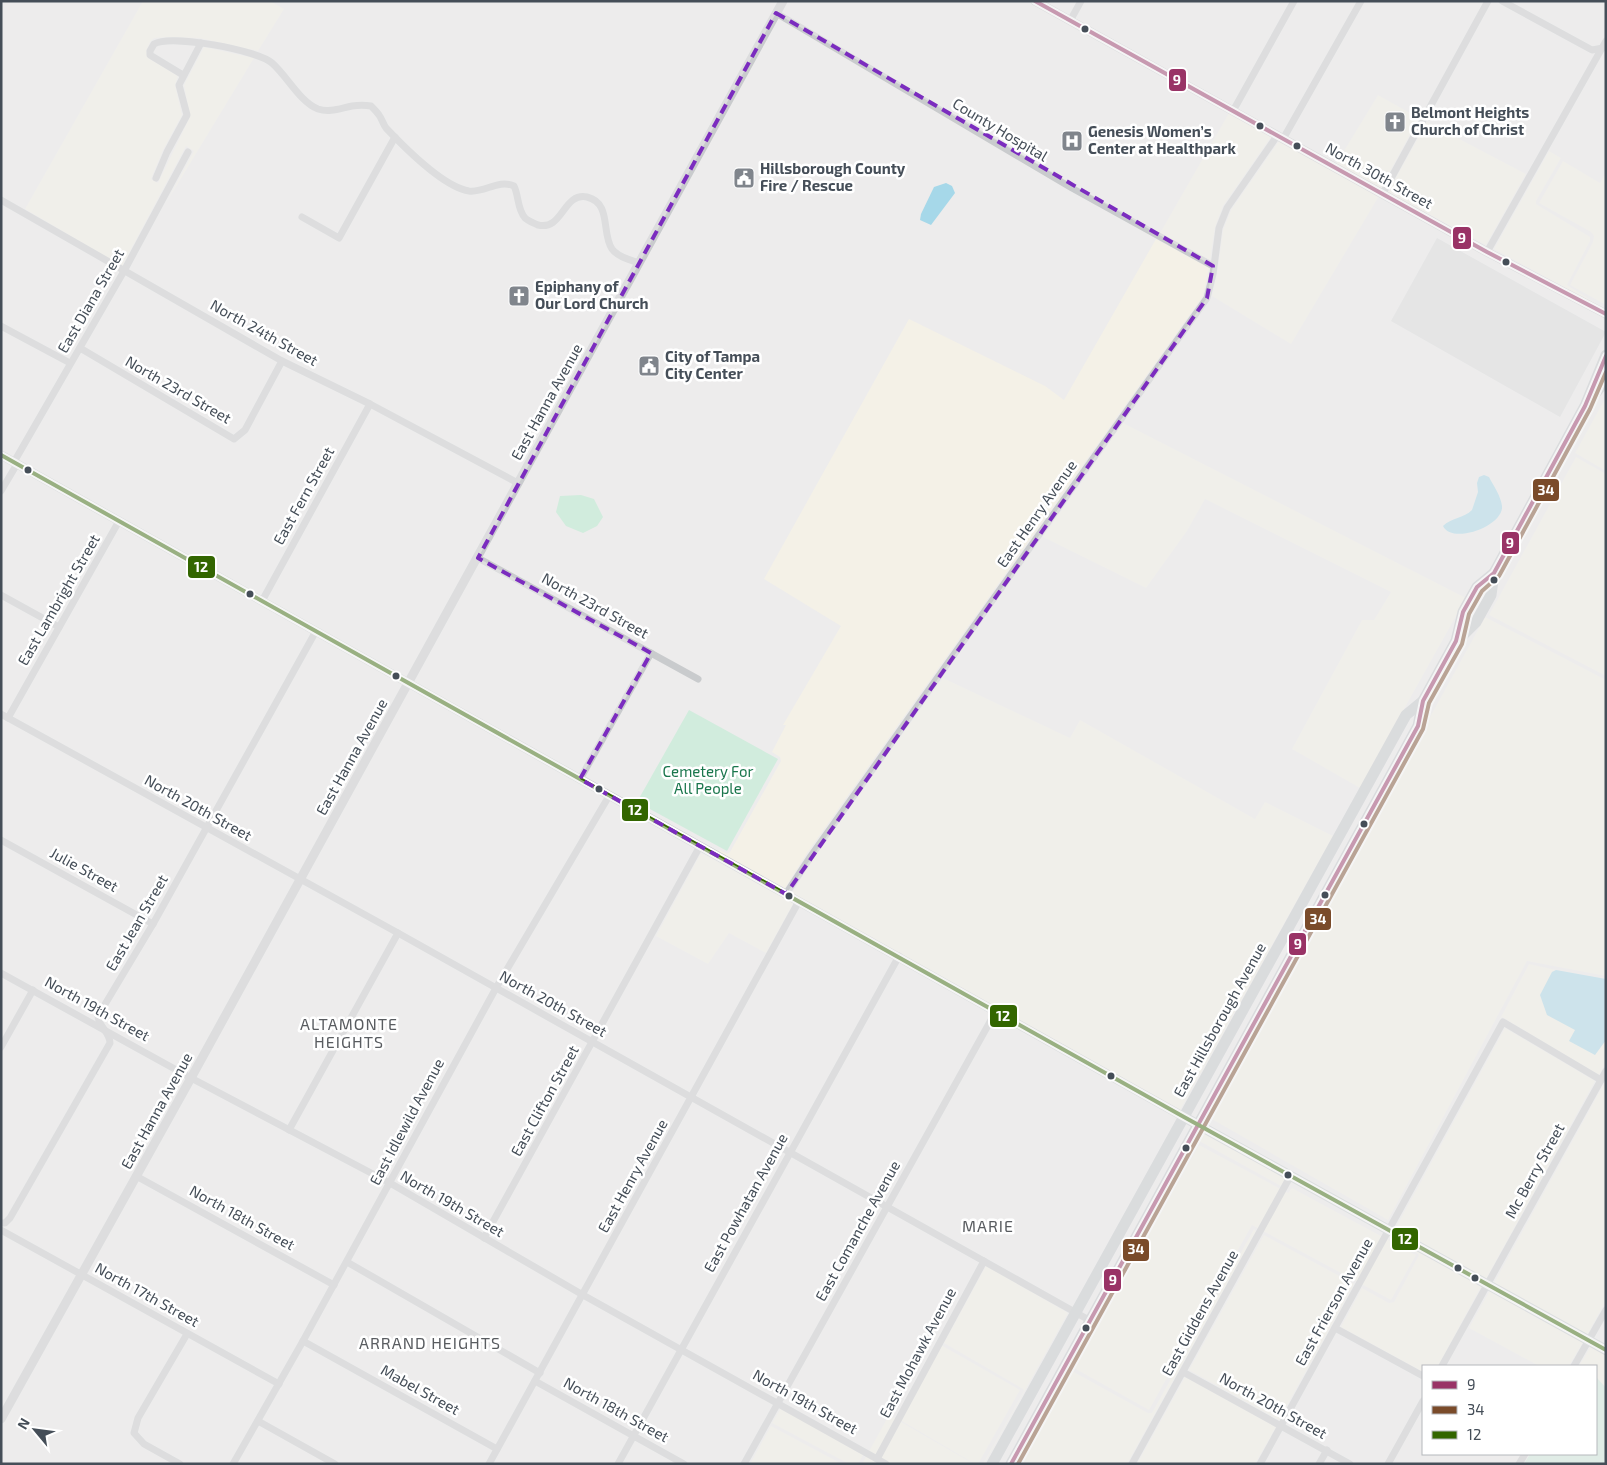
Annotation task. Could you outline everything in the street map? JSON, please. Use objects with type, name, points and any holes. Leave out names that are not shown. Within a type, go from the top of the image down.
[{"type":"main road","name":"East Hillsborough Avenue","points":[[1456,641],[1476,622],[1491,594],[1494,573],[1585,406],[1606,356]]},
{"type":"main road","name":"East Hillsborough Avenue","points":[[1585,406],[1606,380]]},
{"type":"main road","name":"East Hillsborough Avenue","points":[[1011,1464],[1418,726],[1423,701],[1456,641],[1463,612],[1477,587],[1494,573]]},
{"type":"main road","name":"East Hillsborough Avenue","points":[[992,1464],[1406,715],[1423,701]]},
{"type":"main road","points":[[1184,1117],[1606,1350]]},
{"type":"street","name":"East Hanna Avenue","points":[[1,1419],[478,558],[783,1]]},
{"type":"street","name":"North 30th Street","points":[[1035,1],[1487,252],[1606,314]]},
{"type":"street","points":[[1070,21],[1082,1]]},
{"type":"street","points":[[1233,111],[1294,1]]},
{"type":"street","points":[[1280,137],[1361,1]]},
{"type":"street","points":[[1383,194],[1488,1]]},
{"type":"street","points":[[1502,1],[1592,50],[1605,45]]},
{"type":"street","name":"County Hospital","points":[[776,13],[1072,188],[1213,266]]},
{"type":"street","points":[[183,75],[150,55],[155,42],[171,40],[201,43],[246,52],[264,58],[272,63],[308,102],[318,109],[329,111],[352,106],[371,106],[379,115],[384,126],[442,178],[466,190],[474,191],[508,183],[514,186],[517,190],[518,205],[525,219],[535,224],[544,226],[551,224],[561,216],[574,199],[586,197],[594,200],[605,214],[605,227],[611,248],[619,255],[639,263]]},
{"type":"street","points":[[156,178],[167,152],[187,115],[179,85],[201,43]]},
{"type":"street","points":[[1487,252],[1605,45]]},
{"type":"street","points":[[302,217],[339,238],[395,137]]},
{"type":"street","name":"East Henry Avenue","points":[[786,894],[811,856],[1207,298],[1213,274],[1219,228],[1227,208],[1280,137]]},
{"type":"street","name":"East Diana Street","points":[[1,491],[188,152]]},
{"type":"street","name":"North 24th Street","points":[[1,200],[282,361],[370,404],[518,483]]},
{"type":"street","points":[[1,326],[70,363]]},
{"type":"street","name":"North 23rd Street","points":[[80,348],[234,439],[245,430],[282,361]]},
{"type":"street","name":"East Fern Street","points":[[262,601],[370,404]]},
{"type":"street","points":[[1,455],[1184,1117]]},
{"type":"street","name":"East Lambright Street","points":[[4,716],[59,627],[119,521]]},
{"type":"street","name":"North 23rd Street","points":[[478,558],[698,680]]},
{"type":"street","points":[[1,595],[59,627]]},
{"type":"street","name":"East Jean Street","points":[[1,1223],[5,1223],[10,1218],[110,1043],[110,1038],[98,1020],[98,1016],[153,924],[316,631]]},
{"type":"street","points":[[580,779],[651,653]]},
{"type":"street","name":"North 20th Street","points":[[4,716],[398,933],[1090,1320]]},
{"type":"street","name":"East Idlewild Avenue","points":[[233,1464],[347,1262],[496,988],[609,796]]},
{"type":"street","name":"Julie Street","points":[[1,840],[153,924]]},
{"type":"street","name":"East Clifton Street","points":[[484,1238],[700,846]]},
{"type":"street","name":"East Henry Avenue","points":[[489,1464],[799,901]]},
{"type":"street","points":[[289,1130],[398,933]]},
{"type":"street","name":"East Powhatan Avenue","points":[[618,1464],[899,956]]},
{"type":"street","name":"North 19th Street","points":[[1,973],[191,1078],[390,1183],[583,1295],[886,1464]]},
{"type":"street","points":[[1,1047],[33,990]]},
{"type":"street","name":"East Comanche Avenue","points":[[744,1464],[996,1012]]},
{"type":"street","name":"East Frierson Avenue","points":[[1260,1464],[1503,1022],[1600,1080]]},
{"type":"street","name":"Mc Berry Street","points":[[1443,1365],[1606,1071]]},
{"type":"street","name":"East Giddens Avenue","points":[[1132,1464],[1291,1175]]},
{"type":"street","name":"North 18th Street","points":[[136,1176],[334,1285]]},
{"type":"street","name":"North 17th Street","points":[[1,1230],[279,1384]]},
{"type":"street","name":"East Mohawk Avenue","points":[[877,1459],[984,1261]]},
{"type":"street","points":[[347,1262],[540,1373]]},
{"type":"street","points":[[1575,1365],[1606,1310]]},
{"type":"street","points":[[1335,1328],[1422,1375]]},
{"type":"street","points":[[180,1464],[144,1444],[134,1433],[138,1418],[187,1334]]},
{"type":"street","name":"Mabel Street","points":[[303,1341],[497,1449]]},
{"type":"street","name":"North 20th Street","points":[[1183,1372],[1350,1464]]},
{"type":"street","name":"North 18th Street","points":[[535,1381],[684,1464]]},
{"type":"street","points":[[1388,1464],[1422,1403]]},
{"type":"street","points":[[258,1421],[335,1464]]},
{"type":"street","points":[[1319,1464],[1327,1450]]},
{"type":"highlighted area","points":[[776,13],[1213,266],[1207,298],[786,894],[580,779],[651,653],[478,558]]},
{"type":"shaded area","points":[[143,1],[270,1],[284,9],[258,51],[199,38],[154,38],[150,42],[146,51],[148,58],[178,76],[175,85],[182,115],[163,150],[151,179],[158,183],[190,117],[184,85],[204,47],[254,58],[166,203],[194,151],[186,146],[122,266],[25,209]]},
{"type":"shaded area","points":[[1378,95],[1419,118],[1381,188],[1336,164]]},
{"type":"shaded area","points":[[1229,113],[1271,137],[1223,206],[1215,227],[1210,260],[1160,233]]},
{"type":"shaded area","points":[[1427,122],[1526,174],[1486,245],[1388,192]]},
{"type":"shaded area","points":[[1279,141],[1379,196],[1291,344],[1212,296],[1223,230],[1231,210]]},
{"type":"shaded area","points":[[1549,151],[1561,158],[1536,204],[1590,237],[1590,241],[1567,285],[1606,310],[1494,249]]},
{"type":"shaded area","points":[[1563,161],[1600,183],[1606,172],[1606,305],[1570,285],[1593,242],[1594,236],[1591,232],[1539,203]]},
{"type":"shaded area","points":[[1437,238],[1606,332],[1560,417],[1391,321]]},
{"type":"shaded area","points":[[1156,239],[1209,268],[1203,296],[807,853],[785,888],[718,851],[727,854],[730,852],[781,761],[780,757],[772,752],[786,725],[783,725],[841,626],[764,579],[909,319],[1045,386],[1064,400]]},
{"type":"shaded area","points":[[1606,397],[1606,471],[1575,453]]},
{"type":"shaded area","points":[[1123,423],[1466,598],[1360,788],[1292,749],[1362,620],[1374,620],[1391,592],[1205,499],[1187,531],[1146,588],[1043,537]]},
{"type":"shaded area","points":[[1576,457],[1606,474],[1606,676],[1489,615]]},
{"type":"shaded area","points":[[1485,617],[1606,680],[1606,976],[1527,961],[1388,1220],[1210,1118]]},
{"type":"shaded area","points":[[943,678],[1070,738],[1080,720],[1255,819],[1265,802],[1333,836],[1180,1110],[792,893],[814,858]]},
{"type":"shaded area","points":[[701,853],[794,902],[766,953],[729,933],[708,964],[656,936]]},
{"type":"shaded area","points":[[1529,964],[1556,970],[1552,972],[1575,1030],[1595,1055],[1606,1040],[1606,1062],[1599,1075],[1502,1017],[1499,1021]]},
{"type":"shaded area","points":[[1505,1028],[1595,1081],[1486,1279],[1395,1229]]},
{"type":"shaded area","points":[[1606,1080],[1606,1301],[1587,1335],[1494,1283]]},
{"type":"shaded area","points":[[1202,1130],[1286,1177],[1281,1186],[1201,1142],[1196,1142],[1071,1366],[1072,1371],[1148,1413],[1152,1413],[1254,1229],[1256,1231],[1127,1464],[1016,1464]]},
{"type":"shaded area","points":[[1199,1145],[1288,1193],[1292,1188],[1416,1255],[1391,1300],[1252,1225],[1149,1410],[1074,1368]]},
{"type":"shaded area","points":[[1264,1235],[1354,1284],[1279,1420],[1189,1370]]},
{"type":"shaded area","points":[[1392,1235],[1482,1285],[1439,1365],[1422,1365],[1422,1371],[1341,1327],[1362,1288],[1389,1303],[1394,1302],[1419,1255],[1390,1238]]},
{"type":"shaded area","points":[[986,1266],[1068,1313],[983,1464],[1024,1391],[944,1343]]},
{"type":"shaded area","points":[[1490,1290],[1583,1342],[1570,1365],[1537,1365],[1469,1328]]},
{"type":"shaded area","points":[[941,1345],[1020,1390],[978,1464],[900,1420]]},
{"type":"shaded area","points":[[1591,1346],[1606,1354],[1606,1388],[1597,1378],[1597,1365],[1580,1365]]},
{"type":"shaded area","points":[[1185,1377],[1276,1427],[1255,1464],[1137,1464]]},
{"type":"shaded area","points":[[781,1408],[863,1455],[858,1464],[849,1464],[772,1423]]},
{"type":"shaded area","points":[[889,1415],[974,1464],[862,1464]]},
{"type":"shaded area","points":[[771,1426],[842,1464],[750,1464]]},
{"type":"green space","points":[[581,495],[594,499],[603,517],[597,526],[583,533],[566,526],[556,512],[560,496]]},
{"type":"green space","name":"Cemetery For All People","points":[[689,710],[778,759],[727,851],[637,802]]},
{"type":"green space","points":[[1597,1378],[1606,1388],[1606,1464],[1524,1464],[1529,1455],[1597,1455]]},
{"type":"water","points":[[946,183],[952,186],[955,193],[931,225],[920,220],[934,187]]},
{"type":"water","points":[[1484,475],[1489,477],[1499,495],[1502,506],[1500,513],[1495,520],[1477,531],[1456,534],[1448,531],[1443,526],[1472,510],[1478,492],[1477,483],[1479,477]]},
{"type":"water","points":[[1556,970],[1606,979],[1606,1040],[1595,1055],[1569,1041],[1575,1030],[1547,1015],[1540,995],[1552,972]]},
{"type":"transit line","name":"9","points":[[1035,1],[1487,252],[1606,314]]},
{"type":"transit line","name":"9","points":[[1011,1464],[1418,726],[1423,701],[1456,641],[1463,612],[1477,587],[1494,573],[1585,406],[1606,356]]},
{"type":"transit line","name":"34","points":[[1018,1464],[1423,729],[1429,703],[1462,644],[1469,614],[1482,591],[1499,576],[1590,409],[1606,372]]},
{"type":"transit line","name":"12","points":[[1,455],[1184,1117],[1606,1350]]},
{"type":"place","name":"Belmont Heights Church of Christ","points":[[1395,122]]},
{"type":"place","name":"Genesis Women’s Center at Healthpark","points":[[1072,141]]},
{"type":"place","name":"Hillsborough County Fire / Rescue","points":[[744,178]]},
{"type":"place","name":"Epiphany of Our Lord Church","points":[[519,296]]},
{"type":"place","name":"City of Tampa City Center","points":[[649,366]]},
{"type":"district","name":"ALTAMONTE HEIGHTS","points":[[349,1033]]},
{"type":"district","name":"MARIE","points":[[988,1226]]},
{"type":"district","name":"ARRAND HEIGHTS","points":[[430,1343]]}]
